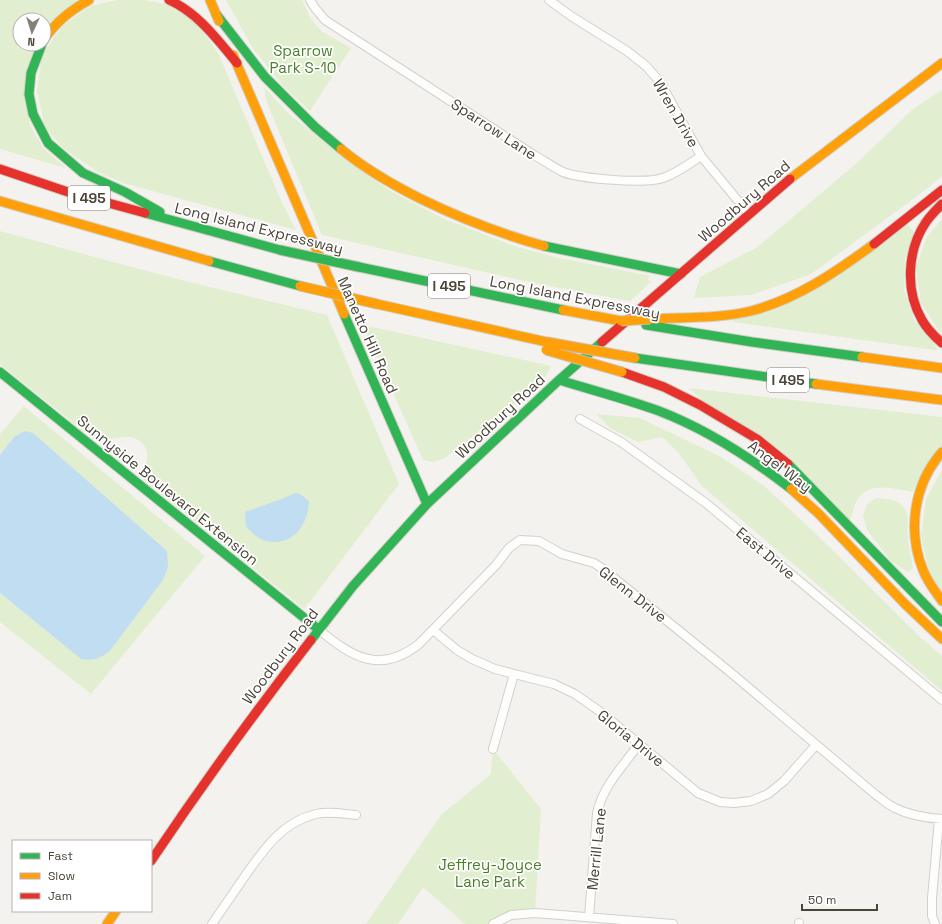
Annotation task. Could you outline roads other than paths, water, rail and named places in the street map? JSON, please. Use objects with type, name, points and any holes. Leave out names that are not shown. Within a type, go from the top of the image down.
[{"type":"main road","points":[[52,30],[70,11],[88,0]]},
{"type":"main road","points":[[169,0],[204,24],[237,63]]},
{"type":"main road","name":"Manetto Hill Road","points":[[210,0],[337,300],[427,504]]},
{"type":"main road","points":[[216,14],[265,76],[315,127],[352,158],[396,186],[456,216],[508,236],[555,250],[681,274]]},
{"type":"main road","points":[[38,52],[31,73],[29,94],[33,114],[48,143],[83,173],[125,192],[180,223]]},
{"type":"main road","name":"Woodbury Road","points":[[152,860],[195,795],[318,629],[353,586],[427,504],[559,380],[749,214],[794,176],[942,63]]},
{"type":"main road","name":"Long Island Expressway","points":[[0,169],[68,192],[180,223],[280,250],[359,267],[622,321],[760,344],[942,368]]},
{"type":"main road","points":[[622,321],[737,314],[752,311],[787,299],[823,281],[850,262],[942,190]]},
{"type":"main road","name":"I 495","points":[[0,201],[300,286],[527,338],[544,345],[747,375],[942,400]]},
{"type":"main road","points":[[942,204],[924,225],[913,249],[911,275],[912,292],[922,319],[929,330],[942,343]]},
{"type":"main road","points":[[544,345],[664,387],[712,412],[757,439],[789,465],[942,622]]},
{"type":"main road","name":"Sunnyside Boulevard Extension","points":[[0,372],[73,429],[244,571],[318,629]]},
{"type":"main road","name":"Angel Way","points":[[559,380],[659,411],[707,434],[759,465],[790,488],[818,513],[905,604],[942,639]]},
{"type":"main road","points":[[942,452],[926,475],[918,496],[914,520],[915,548],[924,575],[942,601]]},
{"type":"main road","points":[[107,924],[115,912]]},
{"type":"street","name":"Sparrow Lane","points":[[310,0],[325,20],[534,155],[563,172],[583,177],[612,180],[662,178],[681,169],[701,156]]},
{"type":"street","name":"Wren Drive","points":[[549,0],[571,16],[627,51],[646,66],[660,82],[701,156],[749,214]]},
{"type":"street","name":"East Drive","points":[[580,419],[621,442],[707,504],[942,700]]},
{"type":"street","name":"Glenn Drive","points":[[318,629],[351,653],[368,659],[385,660],[397,658],[409,652],[433,630],[496,565],[509,548],[520,540],[539,541],[562,554],[594,563],[603,569],[730,672],[876,795],[894,808],[930,818],[941,819]]},
{"type":"street","name":"Gloria Drive","points":[[433,630],[457,650],[472,659],[495,669],[554,684],[575,694],[602,713],[698,793],[720,802],[734,803],[751,801],[768,794],[784,780],[816,745]]},
{"type":"street","points":[[493,749],[514,674]]},
{"type":"street","name":"Merrill Lane","points":[[589,917],[599,804],[606,788],[639,744]]},
{"type":"street","points":[[212,924],[263,850],[285,828],[297,821],[318,814],[356,815]]},
{"type":"street","points":[[935,924],[932,916],[932,898],[941,819]]},
{"type":"street","points":[[493,924],[511,916],[522,914],[589,917],[673,924]]},
{"type":"water","points":[[24,431],[33,433],[167,551],[168,567],[163,580],[109,652],[96,659],[81,659],[0,593],[0,455],[14,437]]},
{"type":"water","points":[[295,493],[300,494],[309,501],[306,519],[297,533],[291,538],[284,541],[266,541],[258,537],[246,527],[245,512]]},
{"type":"park label","name":"Sparrow Park S-10","points":[[303,58]]},
{"type":"park label","name":"Jeffrey-Joyce Lane Park","points":[[490,872]]}]
